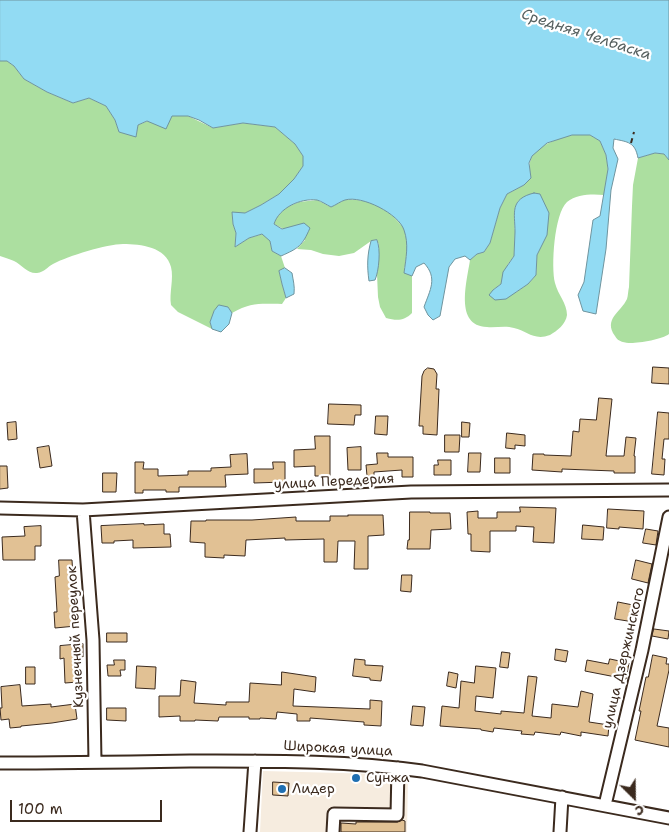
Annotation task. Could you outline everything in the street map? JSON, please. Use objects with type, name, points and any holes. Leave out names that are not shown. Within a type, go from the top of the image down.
[{"type":"street","name":"улица Передерия","points":[[0,508],[83,510],[411,492],[669,490]]},
{"type":"street","name":"Кузнечный переулок","points":[[83,510],[93,640],[95,762]]},
{"type":"street","name":"улица Дзержинского","points":[[605,805],[642,650],[669,517]]},
{"type":"street","name":"Широкая улица","points":[[0,763],[255,761],[321,762],[398,768],[430,772],[669,818]]},
{"type":"street","points":[[250,832],[255,761]]},
{"type":"street","points":[[333,832],[334,814],[397,815],[398,768]]},
{"type":"street","points":[[560,832],[562,797]]},
{"type":"path","points":[[631,143],[634,132]]},
{"type":"shaded area","points":[[263,771],[379,774],[408,778],[407,832],[260,832]]},
{"type":"green space","points":[[0,61],[7,61],[14,66],[24,79],[47,92],[73,103],[89,98],[106,106],[115,120],[119,132],[136,136],[138,125],[148,121],[172,116],[188,116],[213,128],[243,123],[275,127],[295,144],[303,156],[303,166],[294,179],[279,194],[261,205],[245,213],[232,213],[236,233],[235,247],[249,238],[263,234],[270,241],[272,251],[281,256],[285,268],[279,271],[286,298],[282,304],[251,305],[232,313],[228,307],[210,322],[212,329],[178,312],[171,305],[171,267],[164,255],[152,248],[130,244],[107,246],[68,258],[37,273],[31,272],[14,261],[0,256]]},
{"type":"green space","points":[[572,135],[590,135],[600,141],[606,155],[608,169],[604,195],[575,197],[567,202],[559,217],[556,229],[554,275],[556,287],[567,311],[565,321],[561,327],[544,337],[531,335],[511,327],[477,325],[470,319],[466,311],[465,290],[470,260],[477,254],[484,252],[490,243],[500,208],[507,194],[524,185],[531,178],[530,164],[532,156],[536,151],[547,144]],"holes":[[[518,201],[541,246],[537,255],[536,275],[528,284],[515,293],[493,290],[501,284],[508,264],[514,256],[514,213]]]},
{"type":"green space","points":[[655,153],[664,154],[669,160],[669,334],[662,338],[626,343],[616,338],[611,325],[614,316],[628,296],[633,185],[638,158]]},
{"type":"green space","points":[[346,199],[368,201],[389,212],[404,228],[408,245],[404,272],[412,276],[412,313],[406,318],[397,320],[386,318],[380,307],[377,274],[379,245],[377,240],[371,241],[354,253],[339,256],[323,254],[311,250],[297,249],[305,240],[274,224],[276,218],[285,208],[299,202],[317,200],[331,207]]},
{"type":"water","name":"Средняя Челбаска","points":[[0,0],[669,0],[669,160],[664,154],[655,153],[638,158],[633,146],[614,139],[613,148],[618,159],[611,190],[606,249],[596,314],[583,311],[578,295],[584,282],[593,220],[600,216],[608,169],[606,155],[600,141],[590,135],[572,135],[547,143],[532,156],[529,163],[531,178],[524,185],[507,194],[500,208],[490,243],[484,252],[477,254],[470,260],[465,256],[455,259],[449,267],[440,316],[433,320],[424,307],[432,279],[428,268],[424,263],[416,267],[412,276],[404,273],[407,246],[404,230],[401,224],[388,212],[370,203],[352,199],[331,207],[317,200],[297,202],[280,213],[274,224],[282,229],[304,223],[310,228],[305,239],[296,248],[281,256],[272,251],[270,241],[262,234],[249,238],[235,247],[236,233],[232,212],[245,213],[279,194],[294,179],[303,166],[303,156],[295,144],[275,127],[243,123],[213,128],[188,116],[172,116],[166,129],[147,121],[138,125],[136,137],[119,132],[115,120],[106,106],[89,98],[73,103],[47,92],[24,79],[14,66],[7,61],[0,61]]},
{"type":"water","points":[[534,193],[540,194],[549,213],[547,235],[537,255],[536,275],[528,284],[506,299],[495,300],[489,295],[501,284],[503,272],[514,256],[515,208],[520,199]]},
{"type":"water","points":[[377,240],[379,254],[378,271],[375,280],[369,281],[368,261],[370,246],[371,241]]},
{"type":"water","points":[[285,268],[292,273],[294,288],[294,294],[286,298],[279,271]]},
{"type":"water","points":[[219,305],[228,307],[232,313],[229,324],[221,332],[212,329],[210,322],[214,311]]},
{"type":"building","points":[[653,367],[669,368],[669,384],[652,383]]},
{"type":"building","points":[[428,368],[434,369],[437,374],[436,389],[439,389],[437,435],[423,434],[423,426],[419,426],[422,376]]},
{"type":"building","points":[[599,398],[612,399],[606,456],[624,456],[626,437],[636,438],[635,473],[562,469],[562,472],[532,470],[533,454],[571,456],[573,431],[579,432],[580,419],[596,420]]},
{"type":"building","points":[[329,404],[361,405],[361,415],[355,415],[354,425],[328,424]]},
{"type":"building","points":[[658,412],[669,413],[669,439],[664,439],[662,459],[665,459],[664,475],[652,474]]},
{"type":"building","points":[[376,416],[388,416],[387,435],[375,434]]},
{"type":"building","points":[[16,422],[17,439],[8,440],[7,423]]},
{"type":"building","points":[[462,422],[470,423],[469,437],[462,437]]},
{"type":"building","points":[[507,433],[525,435],[525,446],[515,445],[515,449],[506,448]]},
{"type":"building","points":[[445,435],[460,435],[459,452],[445,452]]},
{"type":"building","points":[[315,436],[330,436],[330,476],[315,476],[315,466],[294,467],[294,450],[315,449]]},
{"type":"building","points":[[49,446],[52,466],[40,468],[37,448]]},
{"type":"building","points":[[361,447],[361,470],[348,470],[347,448]]},
{"type":"building","points":[[377,453],[388,453],[388,457],[413,457],[413,477],[402,477],[402,470],[374,472],[374,476],[367,476],[366,465],[377,464]]},
{"type":"building","points":[[469,453],[481,453],[480,472],[468,472]]},
{"type":"building","points":[[247,454],[248,474],[225,475],[226,487],[179,487],[179,492],[143,490],[143,493],[135,493],[135,462],[144,462],[143,469],[158,469],[158,476],[188,475],[188,471],[211,471],[211,468],[231,467],[230,455]]},
{"type":"building","points":[[495,458],[510,458],[510,473],[495,473]]},
{"type":"building","points":[[438,460],[451,460],[451,475],[434,475],[434,465],[438,465]]},
{"type":"building","points":[[273,462],[285,462],[285,482],[254,483],[254,469],[273,469]]},
{"type":"building","points":[[0,466],[7,466],[8,488],[0,489]]},
{"type":"building","points":[[103,473],[117,473],[116,492],[103,492]]},
{"type":"building","points":[[520,507],[556,508],[554,543],[533,542],[534,527],[516,526],[516,531],[490,531],[490,552],[471,551],[471,534],[468,534],[467,512],[478,511],[478,518],[497,518],[497,512],[520,512]]},
{"type":"building","points":[[608,509],[644,511],[643,529],[607,528]]},
{"type":"building","points":[[410,512],[450,513],[451,529],[431,530],[430,549],[407,549]]},
{"type":"building","points":[[383,515],[384,535],[368,536],[368,569],[354,569],[355,541],[338,541],[337,562],[324,562],[324,539],[246,540],[245,556],[224,555],[224,558],[205,557],[205,543],[190,542],[191,521],[296,517],[296,521],[330,521],[330,516]]},
{"type":"building","points":[[164,524],[164,534],[170,534],[171,547],[133,548],[133,540],[102,543],[101,526]]},
{"type":"building","points":[[583,525],[604,527],[603,540],[582,539]]},
{"type":"building","points":[[41,526],[41,546],[35,546],[35,560],[3,560],[2,537],[25,536],[24,527]]},
{"type":"building","points":[[646,529],[658,531],[656,545],[643,543]]},
{"type":"building","points":[[59,560],[72,560],[76,626],[55,628],[54,612],[57,612],[55,577],[59,576]]},
{"type":"building","points":[[636,560],[652,564],[648,583],[632,579]]},
{"type":"building","points":[[402,575],[412,575],[411,592],[401,591]]},
{"type":"building","points":[[618,602],[633,605],[633,608],[637,608],[634,622],[615,619]]},
{"type":"building","points":[[654,629],[669,631],[668,639],[652,636]]},
{"type":"building","points":[[107,633],[127,633],[127,642],[107,642]]},
{"type":"building","points":[[83,644],[83,657],[77,658],[78,682],[65,683],[64,658],[60,659],[60,646]]},
{"type":"building","points":[[556,649],[568,651],[566,662],[555,660]]},
{"type":"building","points":[[502,652],[510,653],[508,668],[500,667]]},
{"type":"building","points":[[653,655],[667,658],[666,664],[669,664],[657,726],[669,728],[669,747],[635,740],[646,677],[648,677]]},
{"type":"building","points":[[355,659],[365,660],[365,665],[383,666],[381,681],[353,676]]},
{"type":"building","points":[[610,659],[629,663],[626,679],[585,671],[587,660],[608,664]]},
{"type":"building","points":[[114,660],[125,660],[125,670],[120,670],[121,676],[108,676],[107,665],[114,665]]},
{"type":"building","points":[[137,666],[156,667],[155,689],[136,688]]},
{"type":"building","points":[[476,666],[496,668],[493,698],[476,696],[475,711],[501,714],[501,711],[524,713],[528,676],[537,677],[532,716],[551,718],[552,704],[578,707],[581,691],[593,694],[589,722],[609,725],[608,736],[581,732],[581,736],[561,732],[560,735],[535,732],[534,735],[521,734],[522,731],[494,728],[493,732],[481,729],[440,726],[442,706],[459,708],[461,681],[474,683]]},
{"type":"building","points":[[26,667],[35,667],[35,684],[26,684]]},
{"type":"building","points":[[282,672],[316,677],[315,692],[294,689],[293,706],[370,709],[370,700],[382,701],[381,726],[364,725],[364,722],[310,718],[310,721],[297,721],[297,714],[277,712],[276,719],[219,717],[218,721],[180,721],[180,716],[159,717],[159,696],[180,696],[181,680],[196,682],[194,703],[226,705],[226,702],[249,702],[250,683],[281,685]]},
{"type":"building","points":[[449,672],[458,674],[456,688],[447,686]]},
{"type":"building","points":[[20,685],[22,706],[51,704],[51,707],[75,704],[77,719],[10,728],[9,719],[1,720],[1,687]]},
{"type":"building","points":[[413,706],[425,707],[423,726],[411,725]]},
{"type":"building","points":[[107,708],[126,708],[126,721],[107,720]]},
{"type":"building","points":[[273,782],[289,783],[288,796],[273,795]]},
{"type":"building","points":[[405,821],[405,832],[341,832],[341,823],[397,822]]},
{"type":"place","name":"Сунжа","points":[[356,778]]},
{"type":"place","name":"Лидер","points":[[282,789]]}]
